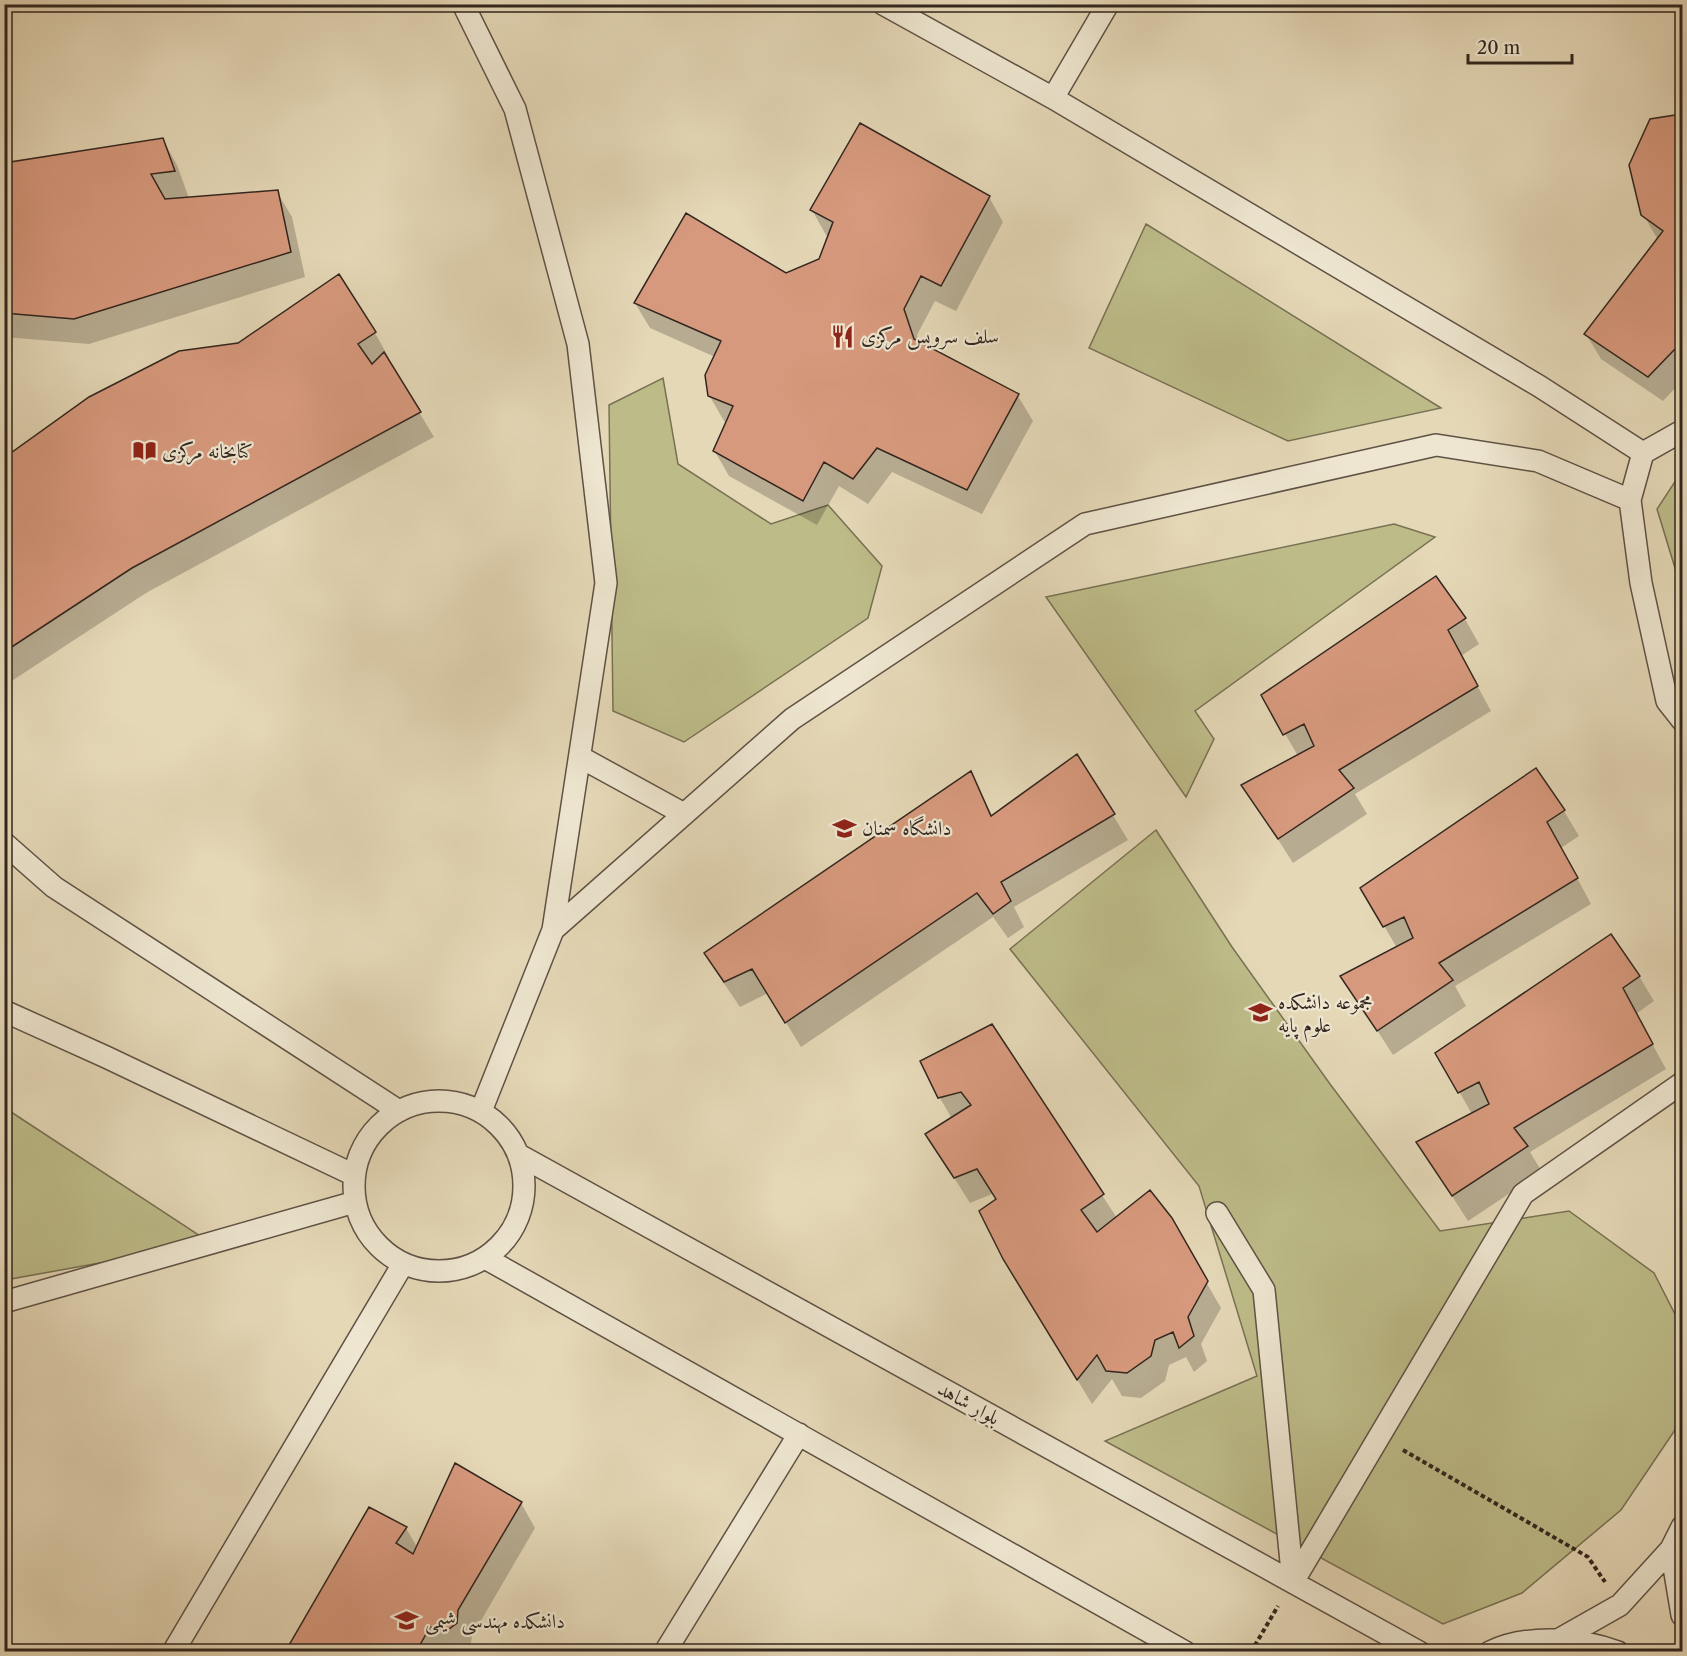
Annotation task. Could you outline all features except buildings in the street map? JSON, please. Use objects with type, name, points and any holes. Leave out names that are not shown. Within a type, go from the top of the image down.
[{"type":"lane","points":[[463,4],[515,109],[578,344],[606,583],[553,930],[481,1111]]},
{"type":"lane","points":[[883,4],[1053,98],[1539,386],[1642,453]]},
{"type":"lane","points":[[1053,98],[1108,4]]},
{"type":"lane","points":[[1683,431],[1642,453],[1630,500],[1641,583],[1667,700],[1683,720]]},
{"type":"lane","points":[[553,930],[792,719],[1085,524],[1436,445],[1538,461],[1630,500]]},
{"type":"lane","points":[[580,757],[684,814]]},
{"type":"lane","points":[[4,843],[54,887],[399,1111]]},
{"type":"lane","points":[[4,1011],[354,1175]]},
{"type":"lane","points":[[1293,1582],[1523,1194],[1683,1083]]},
{"type":"lane","points":[[424,1102],[453,1102],[481,1111],[504,1130],[519,1155],[525,1183],[520,1212],[507,1238],[485,1258],[458,1269],[429,1271],[403,1264],[380,1248],[369,1234],[355,1202],[354,1175],[362,1149],[377,1127],[399,1111],[424,1102]]},
{"type":"lane","name":"بلوار شاهد","points":[[519,1155],[1419,1652]]},
{"type":"lane","points":[[4,1302],[355,1202]]},
{"type":"lane","points":[[1217,1213],[1264,1290],[1293,1582]]},
{"type":"lane","points":[[485,1258],[1185,1652]]},
{"type":"lane","points":[[173,1652],[403,1264]]},
{"type":"lane","points":[[665,1652],[799,1434]]},
{"type":"lane","points":[[1560,1639],[1620,1605],[1671,1549],[1683,1527]]},
{"type":"lane","points":[[1671,1549],[1683,1615]]},
{"type":"lane","points":[[1490,1652],[1504,1645],[1560,1639],[1618,1652]]},
{"type":"path","points":[[1379,1436],[1588,1557],[1620,1605]]},
{"type":"path","points":[[1251,1652],[1293,1582]]},
{"type":"shaded area","points":[[1146,224],[1441,408],[1288,441],[1089,348]]},
{"type":"shaded area","points":[[663,378],[678,464],[771,524],[828,505],[882,566],[868,618],[684,742],[613,711],[609,405]]},
{"type":"shaded area","points":[[1682,471],[1682,591],[1657,509]]},
{"type":"shaded area","points":[[1394,524],[1435,537],[1195,711],[1214,739],[1186,797],[1046,597]]},
{"type":"shaded area","points":[[1156,830],[1232,947],[1330,1084],[1440,1231],[1569,1211],[1654,1273],[1682,1328],[1682,1383],[1675,1430],[1621,1510],[1522,1593],[1443,1624],[1105,1441],[1257,1376],[1199,1186],[1010,949]]},
{"type":"shaded area","points":[[5,1108],[211,1243],[5,1280]]},
{"type":"place","name":"سلف سرویس مرکزی","points":[[843,336]]},
{"type":"place","name":"کتابخانه مرکزی","points":[[144,451]]},
{"type":"place","name":"دانشگاه سمنان","points":[[844,828]]},
{"type":"place","name":"مجموعه دانشکده علوم پایه","points":[[1260,1013]]},
{"type":"place","name":"دانشکده مهندسی شیمی","points":[[407,1621]]}]
